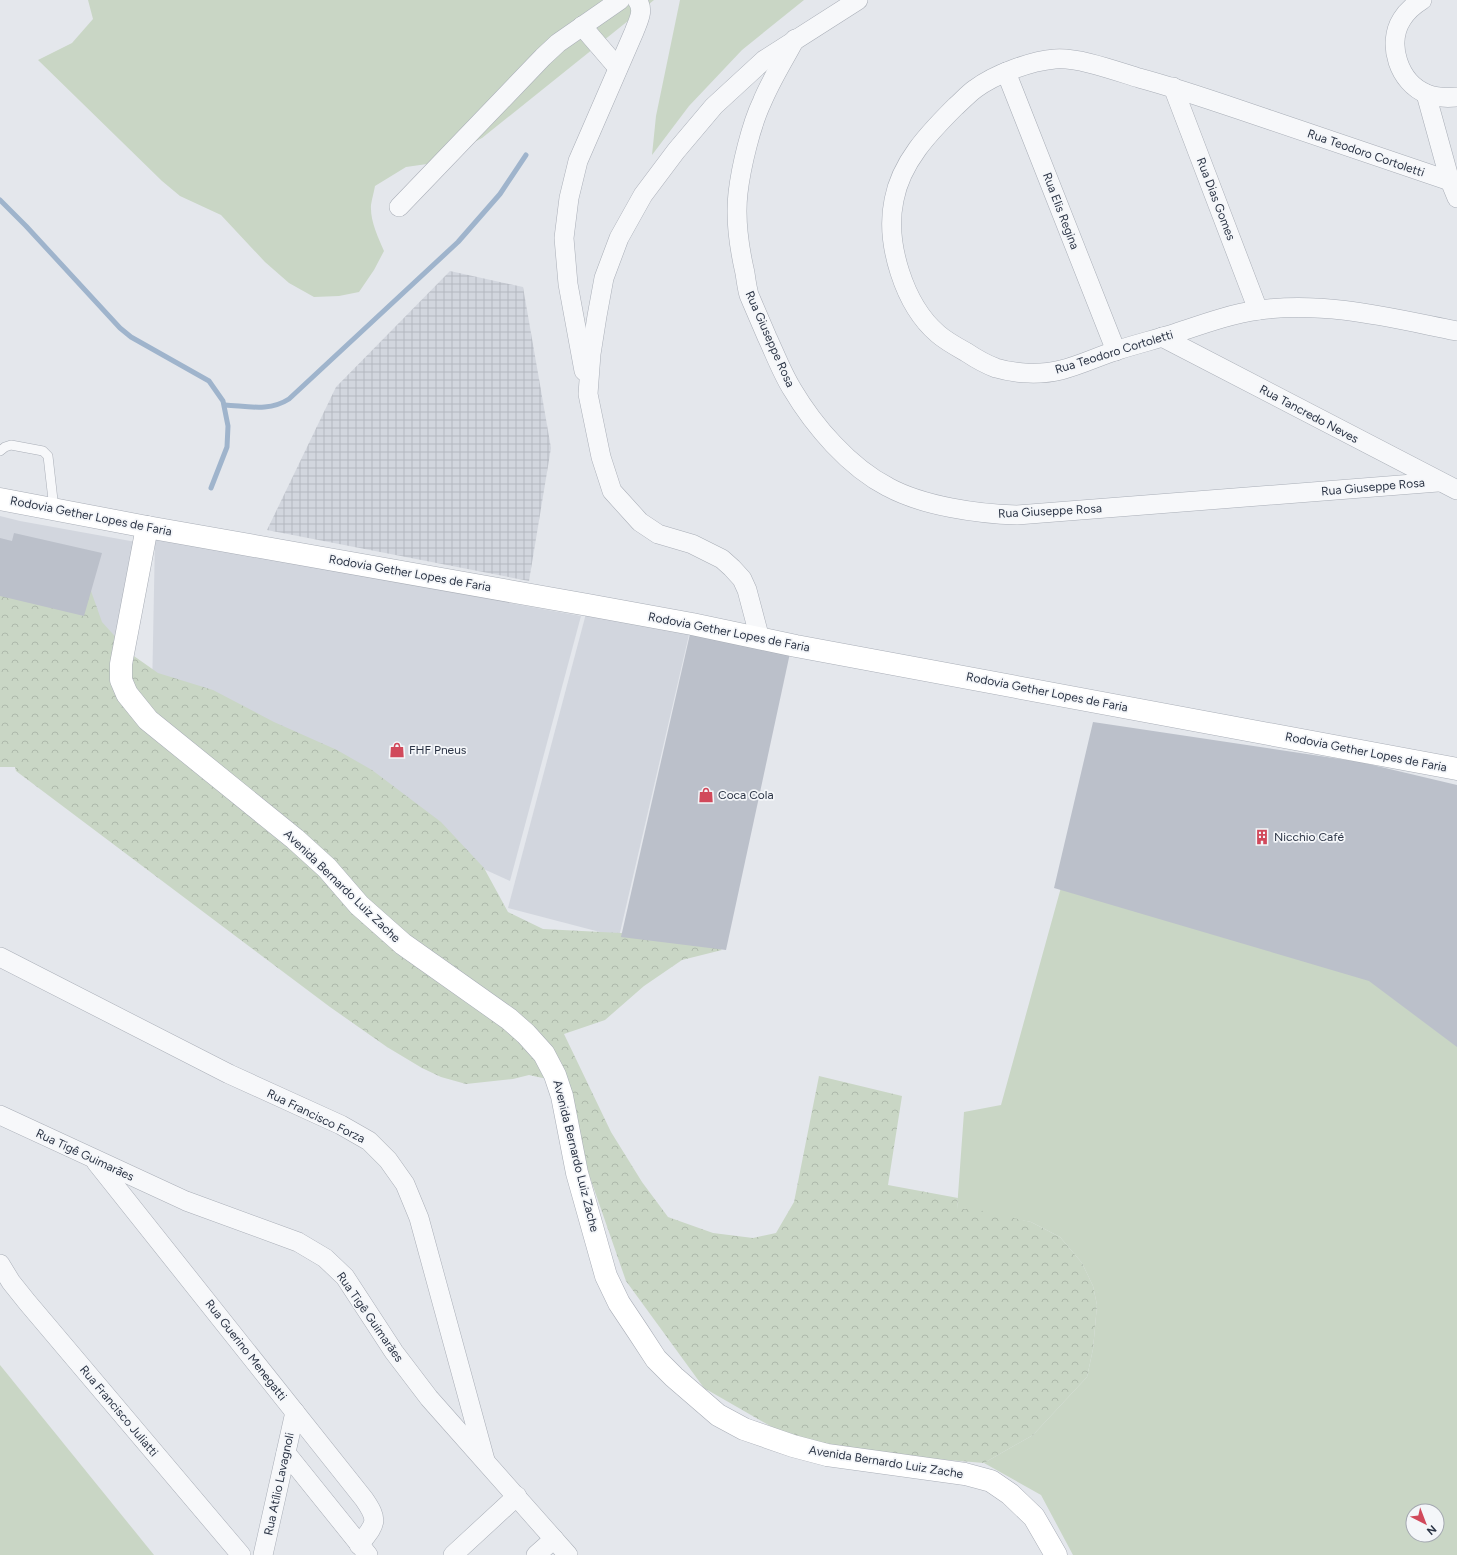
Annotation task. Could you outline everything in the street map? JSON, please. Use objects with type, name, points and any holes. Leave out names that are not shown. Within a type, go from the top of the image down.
[{"type":"street","points":[[399,207],[543,57],[558,43],[620,0]]},
{"type":"street","points":[[637,0],[642,11],[578,161],[568,198],[564,238],[568,284],[600,457],[612,491],[640,522],[658,534],[692,544],[722,559],[742,579],[747,590],[760,639]]},
{"type":"street","points":[[588,394],[591,354],[604,278],[619,238],[643,195],[676,150],[714,106],[764,60],[858,0]]},
{"type":"street","points":[[1411,2],[1401,19],[1395,36],[1395,54],[1401,70],[1411,84],[1426,94],[1444,98],[1457,97]]},
{"type":"street","points":[[582,26],[618,68]]},
{"type":"street","name":"Rua Giuseppe Rosa","points":[[795,40],[764,97],[752,130],[738,193],[737,218],[741,256],[749,294],[778,362],[792,389],[818,425],[844,456],[872,478],[889,488],[919,499],[965,510],[990,514],[1017,515],[1438,482]]},
{"type":"street","name":"Rua Teodoro Cortoletti","points":[[1453,189],[1173,87],[1089,63],[1060,58],[1036,62],[1006,72],[975,88],[958,104],[928,134],[915,151],[904,171],[894,198],[890,224],[895,254],[902,281],[915,304],[937,333],[975,358],[992,366],[1011,372],[1035,373],[1060,371],[1116,351],[1224,317],[1258,310],[1289,307],[1318,307],[1346,310],[1457,331]]},
{"type":"street","name":"Rua Elis Regina","points":[[1006,72],[1116,351]]},
{"type":"street","name":"Rua Dias Gomes","points":[[1173,87],[1258,310]]},
{"type":"street","points":[[1426,94],[1453,189]]},
{"type":"street","name":"Rua Tancredo Neves","points":[[1162,337],[1438,482],[1457,490]]},
{"type":"street","name":"Rodovia Gether Lopes de Faria","points":[[0,499],[147,527],[692,624],[760,639],[1457,769]]},
{"type":"street","name":"Avenida Bernardo Luiz Zache","points":[[147,527],[121,664],[121,680],[127,694],[148,720],[295,839],[327,868],[359,905],[403,944],[509,1019],[526,1034],[544,1054],[555,1075],[562,1096],[577,1173],[606,1276],[619,1302],[656,1359],[674,1378],[699,1400],[718,1415],[744,1429],[793,1446],[827,1455],[965,1474],[991,1481],[1010,1494],[1034,1517],[1056,1555]]},
{"type":"street","name":"Rua Francisco Forza","points":[[0,957],[229,1074],[341,1125],[369,1141],[388,1160],[405,1184],[420,1218],[484,1460]]},
{"type":"street","name":"Rua Tigê Guimarães","points":[[0,1115],[186,1201],[298,1242],[325,1258],[345,1277],[394,1352],[430,1398],[568,1555]]},
{"type":"street","name":"Rua Guerino Menegatti","points":[[94,1159],[364,1499],[375,1518],[373,1528],[363,1550]]},
{"type":"street","name":"Rua Francisco Juliatti","points":[[0,1264],[11,1282],[27,1302],[241,1555]]},
{"type":"street","name":"Rua Atílio Lavagnoli","points":[[264,1555],[295,1412]]},
{"type":"street","points":[[286,1453],[363,1550]]},
{"type":"street","points":[[453,1555],[517,1496]]},
{"type":"street","points":[[536,1555],[554,1539]]},
{"type":"lane","points":[[0,452],[5,447],[11,445],[43,451],[48,456],[54,509]]},
{"type":"shaded area","points":[[450,271],[523,287],[551,448],[529,581],[267,530],[336,387]]},
{"type":"shaded area","points":[[0,516],[136,542],[117,637],[0,612]]},
{"type":"shaded area","name":"FHF Pneus","points":[[155,538],[581,616],[510,881],[347,807],[152,693]]},
{"type":"shaded area","points":[[588,606],[691,626],[619,937],[508,908]]},
{"type":"green space","points":[[88,0],[654,0],[482,138],[434,163],[406,167],[375,186],[371,211],[375,229],[384,251],[374,270],[359,292],[339,296],[314,297],[289,283],[265,262],[221,215],[180,196],[162,181],[38,60],[72,43],[93,19]]},
{"type":"green space","points":[[680,0],[804,0],[742,50],[689,106],[652,155],[656,116]]},
{"type":"green space","points":[[0,579],[91,591],[102,622],[131,654],[158,673],[213,690],[274,722],[337,750],[372,770],[441,822],[484,868],[508,912],[543,929],[640,934],[686,929],[722,950],[682,960],[644,986],[605,1020],[564,1034],[611,1132],[642,1182],[668,1217],[713,1233],[753,1238],[776,1233],[794,1202],[819,1076],[902,1096],[888,1185],[958,1198],[957,1209],[974,1209],[1031,1222],[1060,1237],[1082,1263],[1093,1286],[1097,1305],[1093,1349],[1087,1377],[1033,1435],[984,1463],[876,1454],[820,1442],[777,1430],[704,1388],[626,1281],[577,1140],[561,1082],[529,1075],[513,1079],[466,1084],[441,1077],[422,1068],[387,1047],[330,1007],[16,771],[15,767],[0,767]]},
{"type":"green space","points":[[1105,728],[1457,1018],[1457,1555],[1073,1555],[1041,1495],[984,1463],[1033,1435],[1087,1377],[1093,1349],[1097,1305],[1093,1286],[1082,1263],[1060,1237],[1031,1222],[957,1209],[964,1112],[1001,1105]]},
{"type":"green space","points":[[0,1365],[154,1555],[0,1555]]},
{"type":"building","points":[[14,533],[102,553],[84,616],[0,596],[0,538],[12,541]]},
{"type":"building","name":"Coca Cola","points":[[690,634],[790,653],[726,950],[621,937]]},
{"type":"building","name":"Nicchio Café","points":[[1093,722],[1360,762],[1457,785],[1457,1047],[1369,981],[1054,888]]},
{"type":"waterway","points":[[225,405],[266,407],[274,406],[289,399],[458,242],[500,194],[526,155]]},
{"type":"waterway","points":[[0,200],[120,328],[131,337],[209,381],[223,401],[228,426],[227,447],[211,488]]},
{"type":"place","name":"FHF Pneus","points":[[397,750]]},
{"type":"place","name":"Coca Cola","points":[[706,795]]},
{"type":"place","name":"Nicchio Café","points":[[1262,837]]}]
